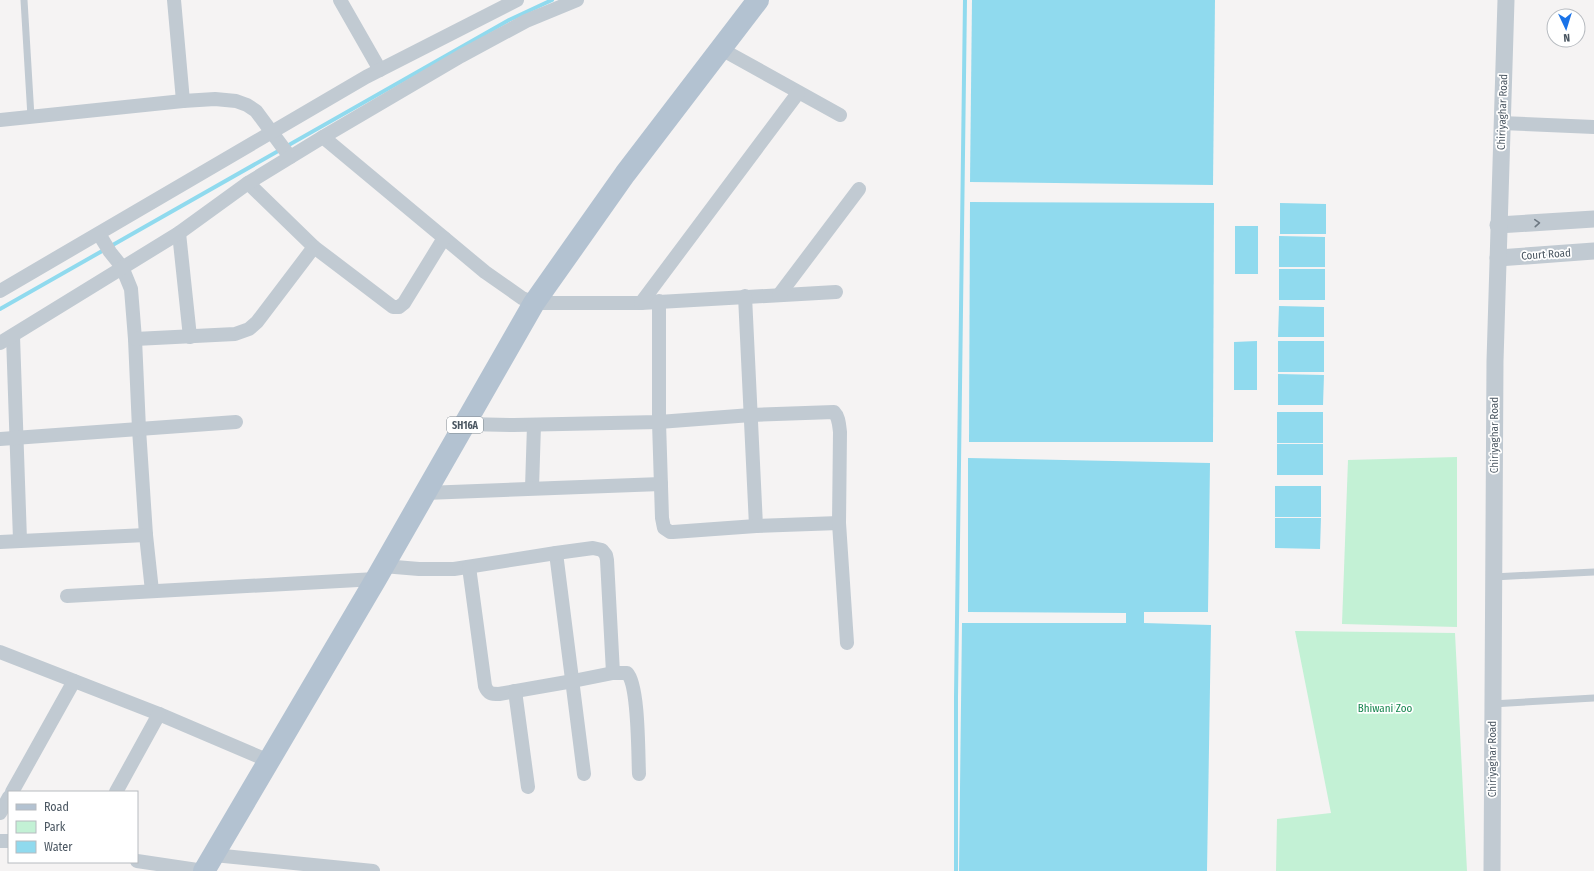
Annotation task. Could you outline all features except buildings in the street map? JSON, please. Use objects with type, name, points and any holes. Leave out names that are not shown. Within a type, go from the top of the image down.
[{"type":"main road","name":"SH16A","points":[[208,866],[380,573],[534,303],[625,174],[758,0]]},
{"type":"street","points":[[174,0],[183,101]]},
{"type":"street","points":[[340,0],[380,70]]},
{"type":"street","points":[[0,292],[104,243],[282,146],[380,70],[517,0]]},
{"type":"street","points":[[0,343],[179,232],[248,183],[282,146],[323,137],[467,53],[526,21],[577,0]]},
{"type":"street","name":"Chiriyaghar Road","points":[[1492,871],[1494,361],[1506,0]]},
{"type":"street","points":[[721,49],[840,115]]},
{"type":"street","points":[[641,303],[798,93]]},
{"type":"street","points":[[0,120],[215,99],[236,101],[247,105],[256,111],[282,146]]},
{"type":"street","points":[[1501,123],[1594,127]]},
{"type":"street","points":[[323,137],[444,238],[506,287],[522,298],[534,303],[641,303],[836,292]]},
{"type":"street","points":[[248,183],[314,247],[392,306],[399,307],[404,303],[444,238]]},
{"type":"street","points":[[779,295],[859,189]]},
{"type":"street","points":[[1498,225],[1594,219]]},
{"type":"street","points":[[179,232],[190,337]]},
{"type":"street","points":[[104,243],[122,267],[131,289],[135,339],[138,429],[152,591]]},
{"type":"street","points":[[135,339],[235,334],[253,326],[314,247]]},
{"type":"street","name":"Court Road","points":[[1498,258],[1594,251]]},
{"type":"street","points":[[745,296],[756,526]]},
{"type":"street","points":[[659,301],[661,484],[664,528],[670,532],[756,526],[839,524]]},
{"type":"street","points":[[13,336],[20,540]]},
{"type":"street","points":[[465,424],[534,425],[660,422],[751,415],[830,412],[836,414],[840,432],[839,524],[847,644]]},
{"type":"street","points":[[0,439],[236,422]]},
{"type":"street","points":[[532,488],[534,425]]},
{"type":"street","points":[[425,493],[661,484]]},
{"type":"street","points":[[0,542],[146,535]]},
{"type":"street","points":[[67,596],[469,568],[593,548],[602,550],[606,555],[613,672]]},
{"type":"street","points":[[556,553],[584,774]]},
{"type":"street","points":[[469,568],[485,686],[488,692],[491,694],[515,691],[573,681],[613,672],[627,673],[633,685],[635,700],[639,774]]},
{"type":"street","points":[[0,652],[159,714],[269,761]]},
{"type":"street","points":[[13,791],[74,681]]},
{"type":"street","points":[[515,691],[528,786]]},
{"type":"street","points":[[117,791],[159,714]]},
{"type":"street","points":[[0,813],[8,799]]},
{"type":"street","points":[[138,861],[208,866],[373,871]]},
{"type":"lane","points":[[24,0],[31,117]]},
{"type":"lane","points":[[1493,577],[1594,572]]},
{"type":"lane","points":[[1492,704],[1594,698]]},
{"type":"green space","points":[[1457,457],[1457,627],[1342,624],[1348,460]]},
{"type":"green space","name":"Bhiwani Zoo","points":[[1295,631],[1455,633],[1467,871],[1276,871],[1277,819],[1331,813]]},
{"type":"water","points":[[972,0],[1215,0],[1213,185],[970,182]]},
{"type":"water","points":[[970,202],[1214,203],[1213,442],[969,442]]},
{"type":"water","points":[[1280,203],[1326,204],[1326,234],[1280,234]]},
{"type":"water","points":[[1235,226],[1258,226],[1258,274],[1235,274]]},
{"type":"water","points":[[1279,236],[1325,237],[1325,267],[1279,267]]},
{"type":"water","points":[[1279,269],[1325,269],[1325,300],[1279,300]]},
{"type":"water","points":[[1279,306],[1324,307],[1324,337],[1278,337]]},
{"type":"water","points":[[1257,341],[1257,390],[1234,390],[1234,342]]},
{"type":"water","points":[[1278,341],[1324,341],[1324,372],[1278,372]]},
{"type":"water","points":[[1278,374],[1324,375],[1323,405],[1278,405]]},
{"type":"water","points":[[1277,412],[1323,412],[1323,443],[1277,443]]},
{"type":"water","points":[[1277,444],[1323,444],[1323,475],[1277,475]]},
{"type":"water","points":[[968,458],[1210,463],[1208,612],[1144,612],[1144,623],[1211,625],[1207,871],[959,871],[962,623],[1126,623],[1126,613],[968,612]]},
{"type":"water","points":[[1275,486],[1321,486],[1321,517],[1275,517]]},
{"type":"water","points":[[1275,518],[1321,518],[1320,549],[1275,548]]},
{"type":"waterway","points":[[0,309],[509,20],[552,0]]},
{"type":"waterway","points":[[956,871],[956,697],[965,0]]}]
